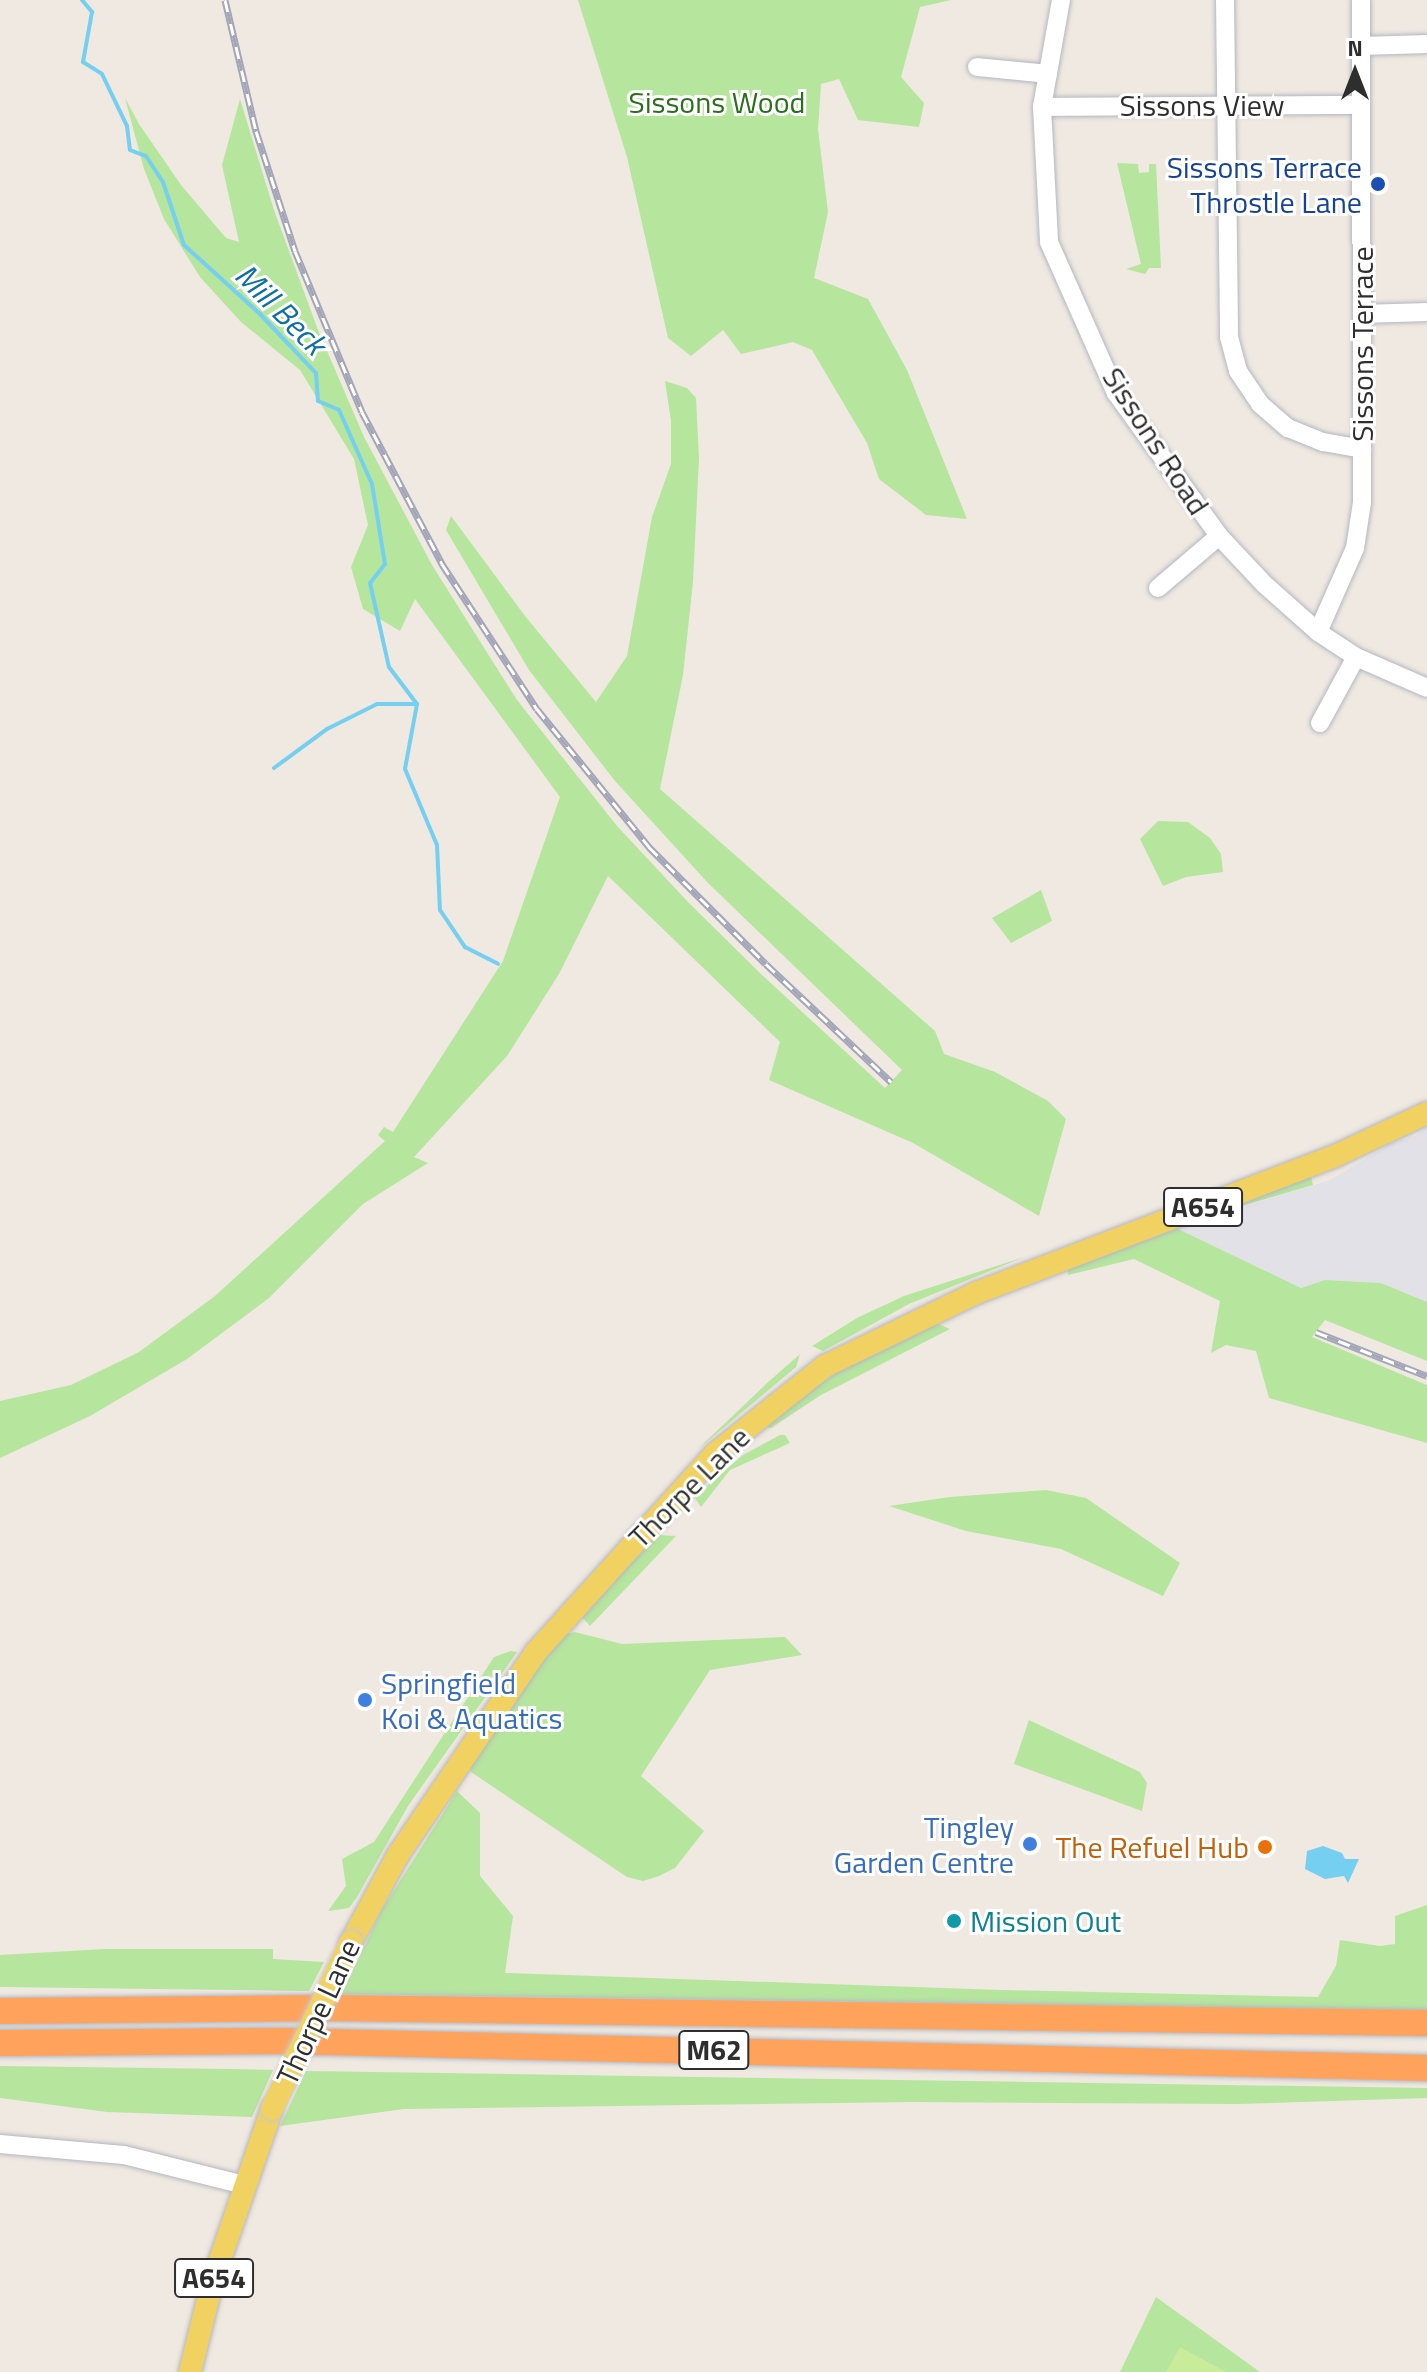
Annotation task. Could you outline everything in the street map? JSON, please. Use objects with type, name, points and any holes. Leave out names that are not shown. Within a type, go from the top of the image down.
[{"type":"highway","name":"M62","points":[[0,2011],[360,2009],[1343,2019],[1427,2023]]},
{"type":"highway","name":"M62","points":[[0,2043],[285,2041],[1427,2068]]},
{"type":"main road","name":"Thorpe Lane","points":[[190,2372],[212,2283],[272,2109],[351,1942],[398,1855],[536,1652],[716,1453],[825,1366],[976,1293],[1337,1155],[1427,1113]]},
{"type":"street","name":"Sissons Road","points":[[1061,0],[1042,107],[1049,242],[1116,393],[1219,536],[1264,584],[1318,632],[1356,657],[1427,688]]},
{"type":"street","points":[[1225,0],[1229,337],[1238,371],[1260,404],[1288,428],[1323,442],[1362,449]]},
{"type":"street","name":"Sissons Terrace","points":[[1318,632],[1355,548],[1362,502],[1361,0]]},
{"type":"street","points":[[1361,46],[1427,44]]},
{"type":"street","points":[[977,67],[1048,74]]},
{"type":"street","name":"Sissons View","points":[[1042,107],[1361,105]]},
{"type":"street","points":[[1362,314],[1427,312]]},
{"type":"street","points":[[1158,588],[1219,536]]},
{"type":"street","points":[[1320,723],[1356,657]]},
{"type":"street","points":[[0,2144],[124,2155],[244,2185]]},
{"type":"shaded area","points":[[1427,1126],[1427,1302],[1381,1283],[1325,1280],[1301,1288],[1176,1228],[1330,1180],[1392,1143],[1416,1136]]},
{"type":"green space","name":"Sissons Wood","points":[[578,0],[951,0],[920,7],[901,77],[924,103],[919,127],[858,120],[839,79],[821,84],[818,129],[828,212],[814,278],[868,299],[907,370],[967,519],[926,515],[879,479],[867,443],[812,350],[793,342],[741,354],[723,330],[691,356],[668,338],[627,157]]},
{"type":"green space","points":[[125,98],[181,185],[226,238],[239,242],[222,165],[240,99],[274,210],[318,330],[364,437],[432,565],[517,700],[617,826],[688,902],[885,1088],[902,1070],[708,883],[615,781],[529,670],[446,530],[451,516],[525,616],[596,702],[627,656],[652,517],[671,464],[671,421],[665,381],[687,388],[696,398],[699,458],[693,582],[683,675],[660,789],[935,1031],[944,1054],[995,1072],[1048,1101],[1066,1119],[1039,1216],[913,1143],[769,1080],[780,1042],[608,876],[559,974],[507,1056],[414,1157],[428,1163],[363,1204],[269,1298],[187,1359],[90,1416],[0,1458],[0,1401],[71,1385],[139,1352],[215,1296],[385,1141],[378,1135],[384,1127],[393,1132],[503,961],[560,797],[415,599],[400,631],[363,609],[351,567],[368,525],[354,459],[300,370],[241,322],[200,277],[164,219],[144,169]]},
{"type":"green space","points":[[1117,163],[1138,164],[1139,173],[1149,172],[1149,164],[1156,164],[1161,268],[1149,268],[1145,274],[1126,269],[1141,264]]},
{"type":"green space","points":[[1158,821],[1188,822],[1210,838],[1221,854],[1223,872],[1186,877],[1163,886],[1140,839]]},
{"type":"green space","points":[[1041,890],[1052,921],[1011,943],[992,918]]},
{"type":"green space","points":[[1311,1177],[1313,1185],[1198,1219],[1235,1204]]},
{"type":"green space","points":[[1176,1228],[1301,1288],[1325,1280],[1381,1283],[1427,1302],[1427,1361],[1325,1320],[1312,1337],[1427,1385],[1427,1443],[1269,1398],[1256,1351],[1226,1345],[1211,1353],[1220,1301],[1134,1259],[1068,1275],[1068,1269]]},
{"type":"green space","points":[[1024,1257],[909,1304],[823,1351],[812,1346],[857,1318],[904,1296]]},
{"type":"green space","points":[[936,1323],[950,1329],[821,1395],[771,1428],[766,1427],[801,1397],[841,1370]]},
{"type":"green space","points":[[800,1354],[796,1367],[697,1450],[766,1384]]},
{"type":"green space","points":[[785,1435],[790,1443],[730,1470],[701,1507],[694,1497],[743,1455]]},
{"type":"green space","points":[[1046,1490],[1086,1498],[1180,1563],[1163,1596],[1061,1549],[966,1531],[889,1506],[950,1497]]},
{"type":"green space","points":[[658,1535],[676,1536],[590,1626],[581,1616]]},
{"type":"green space","points":[[575,1632],[622,1644],[785,1637],[802,1655],[710,1670],[641,1776],[704,1831],[675,1868],[643,1881],[627,1877],[471,1772],[470,1765],[530,1676],[564,1634]]},
{"type":"green space","points":[[517,1652],[408,1806],[357,1897],[349,1908],[328,1911],[346,1886],[342,1859],[374,1842],[494,1657]]},
{"type":"green space","points":[[1029,1720],[1140,1772],[1147,1783],[1142,1811],[1014,1764]]},
{"type":"green space","points":[[457,1791],[480,1813],[480,1876],[513,1916],[505,1973],[1318,1997],[1336,1966],[1340,1940],[1380,1946],[1395,1944],[1395,1916],[1427,1905],[1427,2010],[341,1994],[383,1908]]},
{"type":"green space","points":[[105,1949],[273,1949],[273,1959],[324,1962],[309,1991],[0,1987],[0,1955]]},
{"type":"green space","points":[[0,2066],[273,2070],[252,2117],[107,2112],[0,2098]]},
{"type":"green space","points":[[306,2071],[1427,2088],[1427,2098],[1238,2104],[912,2102],[404,2109],[280,2126]]},
{"type":"green space","points":[[1156,2297],[1260,2372],[1120,2372]]},
{"type":"green space","points":[[1180,2347],[1226,2372],[1166,2372]]},
{"type":"water","points":[[1323,1846],[1342,1853],[1345,1859],[1359,1859],[1348,1883],[1344,1876],[1325,1879],[1305,1869],[1307,1851]]},
{"type":"waterway","name":"Mill Beck","points":[[82,0],[92,12],[83,62],[102,74],[127,126],[130,150],[146,156],[163,182],[184,245],[260,314],[316,373],[318,401],[339,410],[372,484],[385,564],[370,583],[389,667],[417,704],[405,769],[437,845],[440,910],[465,947],[498,964]]},
{"type":"waterway","points":[[274,768],[327,729],[377,704],[417,704]]},
{"type":"railway","points":[[225,0],[256,131],[295,251],[362,412],[442,564],[537,709],[649,847],[766,964],[891,1082]]},
{"type":"railway","points":[[1316,1332],[1427,1376]]},
{"type":"place","name":"Sissons Terrace Throstle Lane","points":[[1378,184]]},
{"type":"place","name":"Springfield Koi & Aquatics","points":[[365,1700]]},
{"type":"place","name":"Tingley Garden Centre","points":[[1030,1844]]},
{"type":"place","name":"The Refuel Hub","points":[[1265,1847]]},
{"type":"place","name":"Mission Out","points":[[954,1921]]}]
